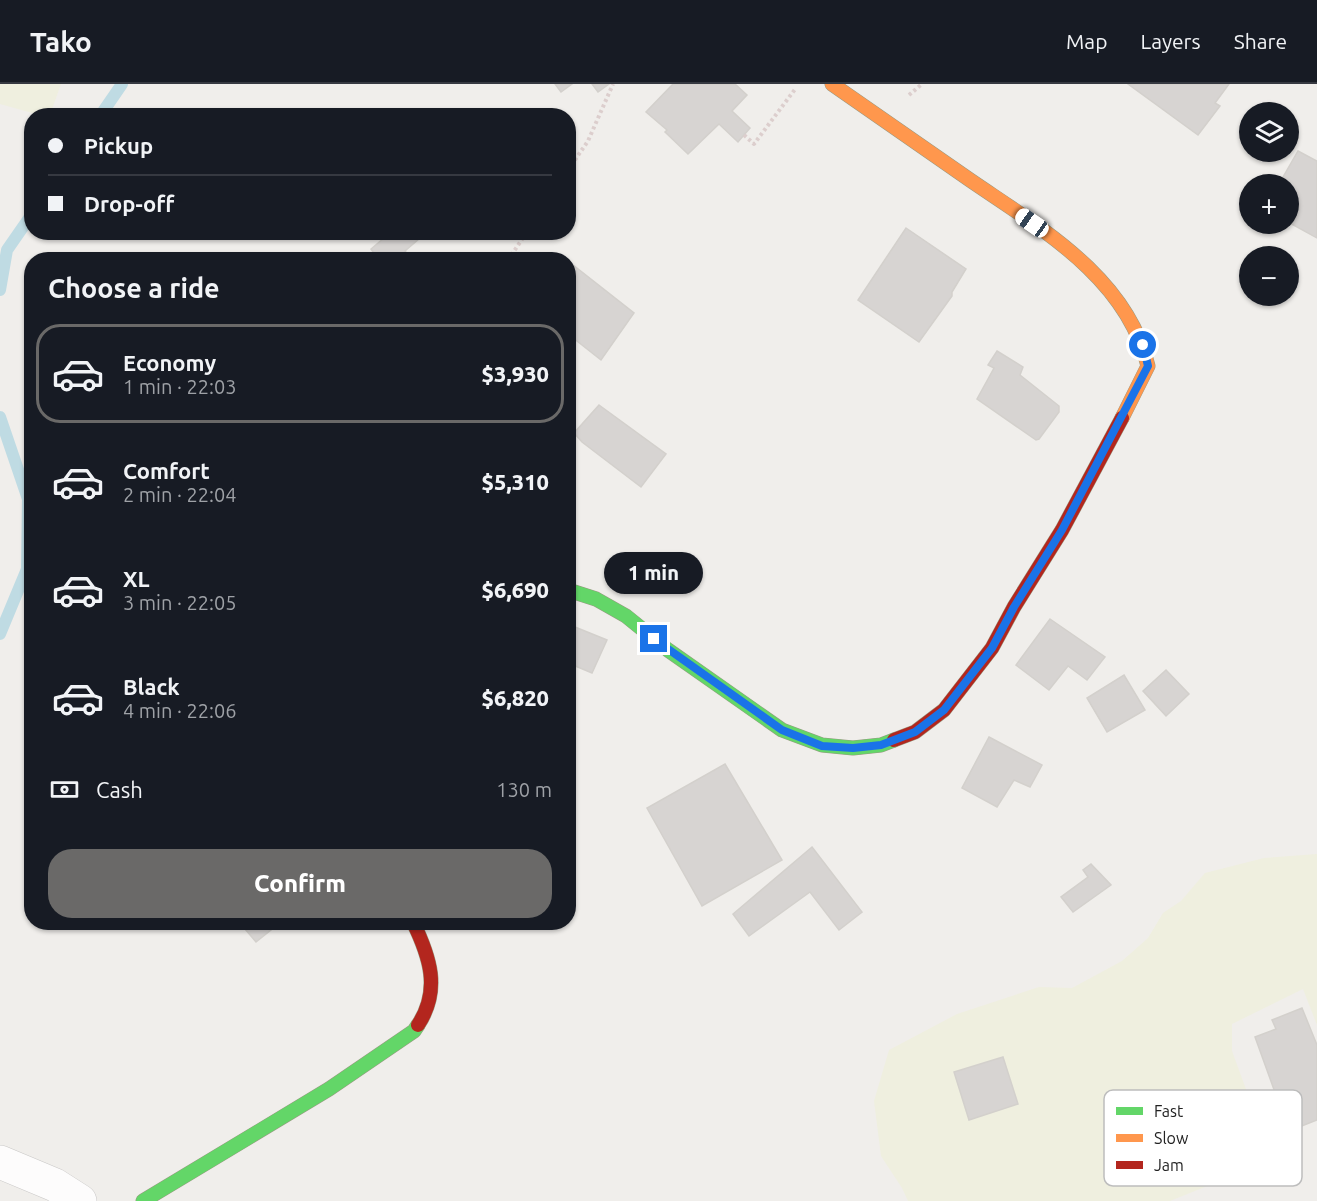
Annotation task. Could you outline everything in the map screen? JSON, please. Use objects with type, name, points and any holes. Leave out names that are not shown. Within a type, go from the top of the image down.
[{"type":"street","points":[[576,593],[596,599],[626,616],[668,650],[782,730],[822,746],[853,748],[881,745],[915,732],[944,710],[992,648],[1014,607],[1062,530],[1148,366],[1143,345],[1126,314],[1101,281],[1065,246],[832,84]]},
{"type":"street","points":[[143,1201],[329,1089],[414,1031],[427,1011],[432,988],[426,949],[417,930]]},
{"type":"street","points":[[0,1162],[55,1185],[80,1201]]},
{"type":"path","points":[[576,158],[588,141],[613,84]]},
{"type":"path","points":[[744,135],[754,144],[798,84]]},
{"type":"green space","points":[[0,84],[61,84],[52,108],[24,108],[24,111],[0,104]]},
{"type":"green space","points":[[1317,854],[1317,1025],[1303,989],[1232,1024],[1232,1051],[1246,1090],[1104,1090],[1104,1186],[1207,1186],[1170,1201],[908,1201],[881,1156],[874,1101],[889,1050],[957,1014],[1039,987],[1072,988],[1122,961],[1148,938],[1163,913],[1181,901],[1205,873],[1264,858]]},
{"type":"building","points":[[555,84],[572,84],[561,92]]},
{"type":"building","points":[[592,84],[609,84],[598,92]]},
{"type":"building","points":[[673,84],[735,84],[747,95],[732,111],[750,128],[738,142],[719,124],[688,154],[665,132],[667,130],[646,112]]},
{"type":"building","points":[[1128,84],[1229,84],[1215,103],[1220,106],[1198,135]]},
{"type":"building","points":[[1299,152],[1317,161],[1317,238],[1299,228],[1299,174],[1285,174],[1292,162],[1299,162]]},
{"type":"building","points":[[906,228],[966,269],[952,292],[952,296],[919,342],[858,300]]},
{"type":"building","points":[[382,240],[418,240],[406,252],[373,252],[371,249]]},
{"type":"building","points":[[576,267],[634,313],[601,360],[576,340]]},
{"type":"building","points":[[997,351],[1023,367],[1020,375],[1059,406],[1059,412],[1039,439],[1036,440],[977,399],[994,368],[988,365]]},
{"type":"building","points":[[599,405],[666,454],[641,487],[582,442],[576,435],[576,431]]},
{"type":"building","points":[[1050,619],[1105,657],[1087,680],[1068,666],[1049,690],[1016,665]]},
{"type":"building","points":[[576,627],[607,640],[592,673],[576,666]]},
{"type":"building","points":[[1166,670],[1189,694],[1166,716],[1143,691]]},
{"type":"building","points":[[1124,675],[1145,710],[1107,732],[1087,698]]},
{"type":"building","points":[[989,737],[1042,765],[1030,787],[1014,780],[997,807],[962,788]]},
{"type":"building","points":[[725,764],[782,860],[702,906],[647,808]]},
{"type":"building","points":[[812,847],[862,912],[839,930],[810,892],[749,936],[733,914]]},
{"type":"building","points":[[1091,864],[1111,885],[1073,912],[1061,897],[1088,877],[1083,870]]},
{"type":"building","points":[[246,930],[271,930],[256,942]]},
{"type":"building","points":[[1302,1008],[1317,1045],[1317,1120],[1302,1126],[1302,1090],[1274,1090],[1255,1037],[1276,1029],[1272,1020]]},
{"type":"building","points":[[1003,1057],[1018,1104],[969,1120],[954,1072]]},
{"type":"waterway","points":[[106,108],[122,84]]},
{"type":"waterway","points":[[0,290],[7,250],[24,226]]},
{"type":"waterway","points":[[0,417],[24,487]]},
{"type":"waterway","points":[[0,634],[24,576]]},
{"type":"traffic: fast","points":[[576,593],[596,599],[626,616],[668,650],[782,730],[822,745],[853,748],[881,745],[894,740]]},
{"type":"traffic: fast","points":[[143,1201],[329,1089],[414,1031],[418,1025]]},
{"type":"traffic: slow","points":[[832,84],[1052,236],[1101,281],[1121,306],[1137,334],[1148,366],[1122,418]]},
{"type":"traffic: jam","points":[[894,740],[915,732],[944,710],[992,648],[1014,607],[1062,530],[1122,418]]},
{"type":"traffic: jam","points":[[416,930],[428,961],[431,986],[425,1012],[418,1025]]},
{"type":"route","points":[[654,639],[782,730],[822,746],[853,748],[881,745],[915,732],[944,710],[992,648],[1014,607],[1062,530],[1148,366],[1143,345]]}]
